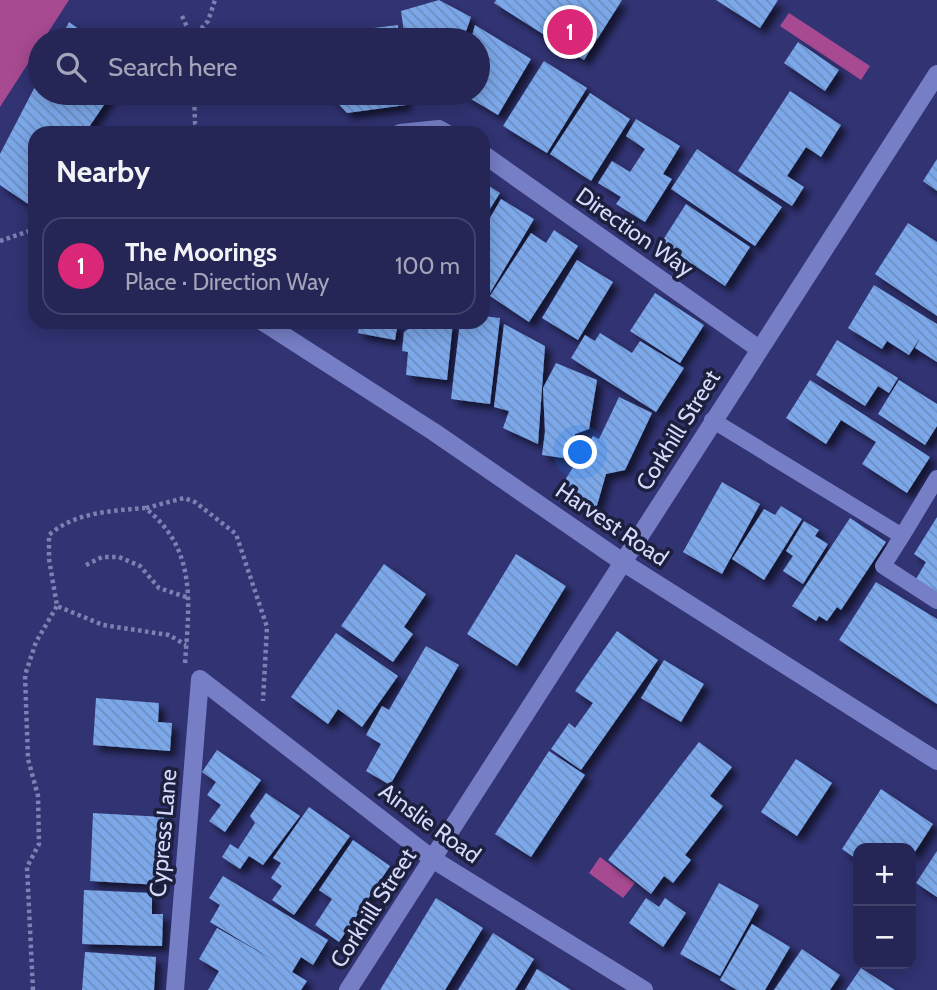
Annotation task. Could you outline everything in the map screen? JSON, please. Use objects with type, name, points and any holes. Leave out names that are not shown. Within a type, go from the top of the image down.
[{"type":"street","name":"Corkhill Street","points":[[348,990],[624,563],[712,420],[937,74]]},
{"type":"street","name":"Direction Way","points":[[490,159],[759,349]]},
{"type":"street","name":"Harvest Road","points":[[274,329],[434,432],[624,563],[937,761]]},
{"type":"street","name":"Ainslie Road","points":[[200,679],[434,860],[644,990]]},
{"type":"street","name":"Cypress Lane","points":[[175,990],[200,679]]},
{"type":"lane","points":[[712,420],[902,536]]},
{"type":"lane","points":[[937,478],[883,566],[937,601]]},
{"type":"path","points":[[202,28],[208,21],[215,0]]},
{"type":"path","points":[[182,16],[187,28]]},
{"type":"path","points":[[194,105],[197,126]]},
{"type":"path","points":[[0,241],[28,231]]},
{"type":"path","points":[[33,990],[27,867],[39,844],[38,796],[28,759],[25,675],[36,642],[57,606],[48,559],[49,535],[64,522],[107,511],[145,508],[184,498],[195,502],[236,534],[267,627],[265,681],[259,725]]},
{"type":"path","points":[[145,508],[154,514],[183,558],[189,598],[185,670],[200,679]]},
{"type":"path","points":[[86,565],[102,557],[119,557],[139,566],[159,588],[189,598]]},
{"type":"path","points":[[57,606],[103,625],[169,635],[186,645]]},
{"type":"shaded area","points":[[0,0],[69,0],[51,28],[28,28],[28,64],[0,107]]},
{"type":"shaded area","points":[[789,13],[870,66],[861,80],[780,26]]},
{"type":"shaded area","points":[[600,857],[635,883],[623,898],[589,873]]},
{"type":"building","points":[[439,0],[471,17],[467,28],[403,28],[401,11]]},
{"type":"building","points":[[496,0],[622,0],[584,60],[494,3]]},
{"type":"building","points":[[716,0],[778,0],[760,28]]},
{"type":"building","points":[[69,22],[77,28],[66,28]]},
{"type":"building","points":[[398,25],[398,28],[374,28]]},
{"type":"building","points":[[490,34],[531,59],[498,115],[481,105],[490,105]]},
{"type":"building","points":[[798,42],[839,70],[825,91],[784,63]]},
{"type":"building","points":[[544,61],[587,88],[547,153],[503,126]]},
{"type":"building","points":[[790,91],[841,125],[821,157],[806,147],[787,176],[804,187],[792,206],[738,171]]},
{"type":"building","points":[[590,93],[630,119],[591,181],[550,154]]},
{"type":"building","points":[[28,100],[28,105],[104,105],[90,126],[28,126],[28,204],[0,185],[0,154]]},
{"type":"building","points":[[339,105],[406,105],[347,113]]},
{"type":"building","points":[[636,119],[680,146],[663,174],[672,179],[645,222],[616,204],[621,197],[598,183],[612,161],[630,172],[645,149],[626,136]]},
{"type":"building","points":[[697,149],[782,207],[755,246],[671,189]]},
{"type":"building","points":[[937,159],[937,191],[923,181]]},
{"type":"building","points":[[490,187],[500,193],[490,209]]},
{"type":"building","points":[[501,199],[534,219],[490,293],[490,218]]},
{"type":"building","points":[[686,204],[750,247],[725,286],[661,243]]},
{"type":"building","points":[[908,223],[937,242],[937,316],[875,274]]},
{"type":"building","points":[[554,230],[578,246],[529,322],[490,296],[531,233],[546,243]]},
{"type":"building","points":[[577,260],[613,282],[578,340],[542,318]]},
{"type":"building","points":[[874,285],[937,324],[937,362],[915,348],[920,338],[909,355],[887,341],[882,349],[848,328]]},
{"type":"building","points":[[655,293],[704,325],[680,363],[630,331]]},
{"type":"building","points":[[490,317],[500,318],[490,404],[451,399],[459,329],[490,329]]},
{"type":"building","points":[[504,324],[545,346],[538,444],[503,428],[509,411],[494,407]]},
{"type":"building","points":[[359,329],[397,329],[395,340],[358,333]]},
{"type":"building","points":[[408,329],[452,329],[447,380],[406,375],[408,352],[402,351],[404,332]]},
{"type":"building","points":[[600,333],[632,353],[640,341],[684,368],[656,412],[571,358],[585,335],[595,341]]},
{"type":"building","points":[[837,340],[898,378],[889,393],[878,386],[865,406],[816,375]]},
{"type":"building","points":[[556,363],[597,380],[589,429],[575,434],[571,459],[542,455],[545,432],[543,388]]},
{"type":"building","points":[[810,380],[930,457],[907,493],[862,464],[876,442],[841,420],[826,444],[786,418]]},
{"type":"building","points":[[899,380],[937,404],[937,426],[925,445],[878,414]]},
{"type":"building","points":[[619,397],[652,413],[625,470],[606,474],[596,509],[575,496],[565,480],[593,436],[599,439]]},
{"type":"building","points":[[722,482],[760,504],[722,574],[683,552]]},
{"type":"building","points":[[781,506],[802,519],[764,580],[732,559],[764,509],[775,515]]},
{"type":"building","points":[[937,517],[937,594],[916,579],[926,562],[914,554]]},
{"type":"building","points":[[850,518],[886,542],[841,610],[837,607],[827,621],[819,616],[816,621],[792,606]]},
{"type":"building","points":[[804,521],[819,530],[815,536],[828,544],[803,584],[783,571],[793,556],[786,551]]},
{"type":"building","points":[[516,554],[566,586],[517,666],[467,634]]},
{"type":"building","points":[[384,564],[426,594],[404,627],[413,634],[393,662],[341,626]]},
{"type":"building","points":[[876,582],[937,619],[937,704],[839,640]]},
{"type":"building","points":[[617,631],[658,660],[581,770],[551,749],[569,723],[575,728],[593,703],[575,691]]},
{"type":"building","points":[[336,633],[398,676],[362,727],[338,709],[328,724],[291,697]]},
{"type":"building","points":[[426,646],[459,665],[390,785],[366,771],[381,744],[366,735],[382,706],[389,710]]},
{"type":"building","points":[[664,660],[704,684],[681,722],[641,698]]},
{"type":"building","points":[[96,698],[159,703],[158,722],[172,723],[170,751],[93,745]]},
{"type":"building","points":[[699,742],[732,767],[710,796],[723,806],[685,855],[691,860],[673,883],[664,876],[651,894],[608,860]]},
{"type":"building","points":[[217,750],[261,780],[225,832],[209,821],[221,805],[207,795],[216,782],[202,772]]},
{"type":"building","points":[[549,751],[585,775],[531,857],[495,834]]},
{"type":"building","points":[[796,759],[832,783],[797,836],[761,812]]},
{"type":"building","points":[[881,789],[933,824],[916,850],[916,843],[853,843],[853,857],[842,849]]},
{"type":"building","points":[[266,793],[300,816],[263,865],[249,856],[240,869],[222,857],[230,844],[238,849],[255,823],[250,816]]},
{"type":"building","points":[[309,807],[350,836],[294,915],[272,900],[282,886],[271,878],[281,863],[273,858]]},
{"type":"building","points":[[93,813],[164,817],[160,885],[90,881]]},
{"type":"building","points":[[353,840],[390,866],[339,942],[315,925],[332,899],[319,890]]},
{"type":"building","points":[[937,851],[937,897],[916,883]]},
{"type":"building","points":[[223,876],[328,940],[313,965],[301,957],[292,972],[307,981],[301,990],[208,990],[219,971],[199,959],[217,928],[275,961],[210,922],[220,905],[209,898]]},
{"type":"building","points":[[719,883],[759,905],[720,976],[680,954]]},
{"type":"building","points":[[84,890],[152,893],[152,914],[163,914],[162,946],[82,944]]},
{"type":"building","points":[[436,898],[483,928],[445,990],[380,990]]},
{"type":"building","points":[[646,898],[659,907],[665,898],[686,913],[663,947],[629,923]]},
{"type":"building","points":[[752,924],[790,947],[765,990],[737,990],[720,980]]},
{"type":"building","points":[[493,933],[534,959],[515,990],[458,990]]},
{"type":"building","points":[[802,949],[840,975],[830,990],[774,990]]},
{"type":"building","points":[[85,952],[156,957],[154,990],[82,990]]},
{"type":"building","points":[[537,969],[571,990],[525,990]]},
{"type":"building","points":[[863,969],[895,990],[846,990]]},
{"type":"place","name":"The Moorings","points":[[570,32]]}]
